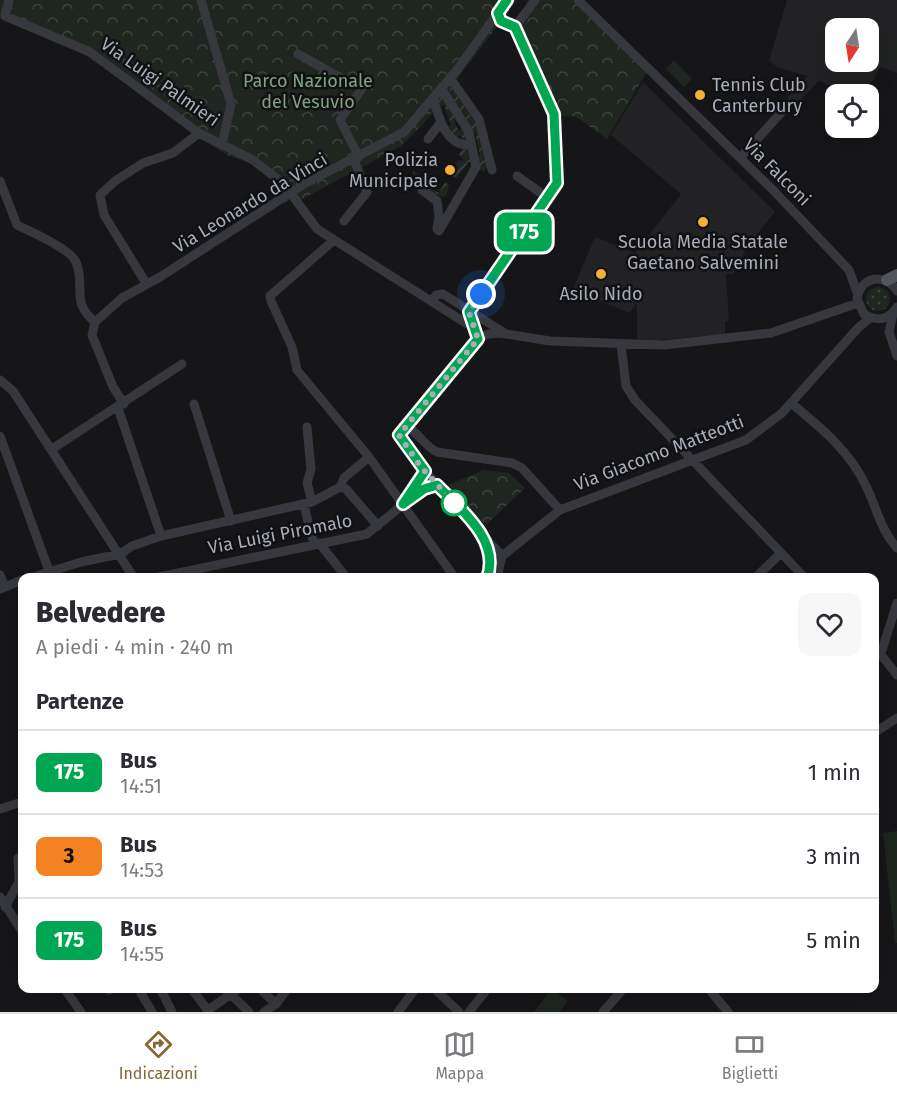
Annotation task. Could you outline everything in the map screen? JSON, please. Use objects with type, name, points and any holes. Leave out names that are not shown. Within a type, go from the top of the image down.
[{"type":"street","name":"Via Luigi Palmieri","points":[[9,0],[2,15],[90,52],[199,133],[253,160],[284,184],[317,229],[472,327]]},
{"type":"street","points":[[201,0],[231,104],[222,146]]},
{"type":"street","name":"Via Falconi","points":[[578,0],[740,158],[849,270],[874,279],[892,277]]},
{"type":"street","points":[[515,27],[531,2]]},
{"type":"street","points":[[478,339],[472,327],[469,312],[557,183],[554,114],[515,27],[501,21],[501,5]]},
{"type":"street","name":"Via Leonardo da Vinci","points":[[94,322],[122,298],[291,193],[404,132],[450,78],[501,5]]},
{"type":"street","points":[[298,54],[337,76],[363,87],[340,120],[367,192],[344,221]]},
{"type":"street","points":[[450,78],[479,119],[492,170]]},
{"type":"street","points":[[437,201],[439,217],[437,229],[439,231],[476,167],[469,132],[441,88]]},
{"type":"street","points":[[433,99],[449,137],[455,142],[472,145]]},
{"type":"street","points":[[740,158],[789,104]]},
{"type":"street","points":[[428,139],[441,122]]},
{"type":"street","points":[[146,284],[104,215],[100,195],[115,181],[143,163],[173,153],[199,133]]},
{"type":"street","points":[[517,176],[548,198]]},
{"type":"street","points":[[0,181],[17,225],[72,255],[76,261],[79,301],[83,312],[94,322],[92,335],[121,406],[161,536]]},
{"type":"street","points":[[422,190],[437,201],[446,201],[463,189]]},
{"type":"street","points":[[334,240],[270,296],[292,347],[297,370],[369,457],[451,573]]},
{"type":"street","name":"Via Falconi","points":[[849,270],[864,314],[890,332]]},
{"type":"street","points":[[892,277],[897,291]]},
{"type":"street","points":[[432,302],[436,295],[442,294],[505,333],[532,340],[664,345],[771,333],[858,299],[863,284],[874,279]]},
{"type":"street","points":[[872,319],[895,311]]},
{"type":"street","points":[[895,311],[890,332],[897,357]]},
{"type":"street","name":"Via Giacomo Matteotti","points":[[502,556],[560,510],[746,440],[791,403],[858,328],[872,319]]},
{"type":"street","points":[[498,573],[502,556],[425,471],[400,439],[399,434],[478,339],[488,334],[505,333]]},
{"type":"street","points":[[621,345],[622,369],[629,393],[800,573]]},
{"type":"street","points":[[52,449],[182,364]]},
{"type":"street","points":[[0,380],[13,391],[131,573]]},
{"type":"street","points":[[791,403],[839,444],[866,485],[885,534],[897,548]]},
{"type":"street","points":[[194,404],[231,521]]},
{"type":"street","points":[[307,427],[310,469],[307,483],[311,535],[343,573]]},
{"type":"street","points":[[406,427],[437,452],[517,465],[560,510]]},
{"type":"street","points":[[0,436],[49,571]]},
{"type":"street","points":[[44,573],[120,554],[132,546],[161,536],[308,503],[340,487],[344,478],[369,457]]},
{"type":"street","name":"Via Luigi Piromalo","points":[[403,504],[425,471]]},
{"type":"street","name":"Via Luigi Piromalo","points":[[178,573],[368,534],[424,489],[437,485]]},
{"type":"street","points":[[340,487],[346,489],[378,526]]},
{"type":"street","points":[[485,537],[490,562],[488,573]]},
{"type":"street","points":[[760,573],[781,553]]},
{"type":"street","points":[[0,575],[3,588],[18,582]]},
{"type":"street","points":[[879,647],[897,603]]},
{"type":"street","points":[[879,654],[897,675]]},
{"type":"street","points":[[879,730],[897,718]]},
{"type":"street","points":[[0,809],[18,803]]},
{"type":"street","points":[[5,907],[18,884]]},
{"type":"street","points":[[0,897],[18,922]]},
{"type":"street","points":[[68,993],[81,1012]]},
{"type":"street","points":[[195,993],[208,1011],[227,993]]},
{"type":"street","points":[[229,993],[249,1012]]},
{"type":"street","points":[[264,993],[276,1004]]},
{"type":"street","points":[[264,1012],[276,1004],[284,993]]},
{"type":"street","points":[[398,1012],[412,993]]},
{"type":"street","points":[[439,993],[459,1012]]},
{"type":"street","points":[[469,1012],[484,993]]},
{"type":"street","points":[[603,1012],[620,993]]},
{"type":"street","points":[[712,993],[728,1012]]},
{"type":"street","points":[[136,1007],[156,996]]},
{"type":"street","points":[[152,1012],[156,996]]},
{"type":"street","points":[[156,996],[172,1012]]},
{"type":"shaded area","points":[[787,0],[897,0],[897,73],[880,67],[879,69],[879,18],[825,18],[825,72],[878,72],[869,84],[826,84],[819,81],[794,106],[786,99],[808,76],[779,68],[769,61]]},
{"type":"shaded area","points":[[643,82],[775,212],[749,244],[733,274],[726,274],[729,321],[725,321],[725,334],[637,342],[637,303],[629,313],[573,289],[595,237],[635,253],[681,194],[611,135]]},
{"type":"green space","name":"Parco Nazionale del Vesuvio","points":[[0,0],[517,0],[424,123],[401,146],[297,202],[292,198],[284,204],[277,186],[252,163],[229,156],[200,139],[182,122],[72,46],[0,18]]},
{"type":"green space","points":[[537,0],[573,0],[648,70],[607,139],[575,116],[557,117],[517,28]]},
{"type":"green space","points":[[889,41],[897,44],[897,60],[884,56]]},
{"type":"green space","points":[[674,60],[692,79],[684,87],[666,69]]},
{"type":"green space","points":[[450,86],[476,123],[484,160],[488,164],[484,172],[478,168],[477,156],[480,155],[475,132],[472,132],[449,93]]},
{"type":"green space","points":[[442,97],[458,118],[454,121],[459,131],[463,128],[467,141],[462,141],[463,138],[459,135],[456,139],[445,127],[451,125],[444,105],[440,107],[438,100]]},
{"type":"green space","points":[[462,149],[469,150],[471,162],[468,162],[457,179],[452,176],[458,167],[455,164],[458,160],[464,161],[459,154]]},
{"type":"green space","points":[[413,171],[427,180],[425,184],[439,193],[445,182],[449,185],[446,196],[443,197],[414,184]]},
{"type":"green space","points":[[878,287],[883,288],[889,294],[889,304],[883,310],[878,311],[873,310],[867,304],[866,299],[867,294],[873,288]]},
{"type":"green space","points":[[483,470],[509,473],[525,488],[486,525],[446,486]]},
{"type":"green space","points":[[897,831],[897,943],[895,943],[883,833]]},
{"type":"green space","points":[[549,993],[557,993],[568,1001],[560,1012],[534,1012]]},
{"type":"bus line","name":"175","points":[[488,573],[490,562],[485,537],[437,485],[424,489],[403,504],[425,471],[400,441],[399,435],[478,339],[472,327],[469,312],[557,183],[554,114],[515,27],[505,25],[501,21],[498,13],[507,0]]},
{"type":"place","name":"Tennis Club Canterbury","points":[[700,95]]},
{"type":"place","name":"Polizia Municipale","points":[[450,170]]},
{"type":"place","name":"Scuola Media Statale Gaetano Salvemini","points":[[703,222]]},
{"type":"place","name":"Asilo Nido","points":[[601,274]]},
{"type":"route","points":[[454,503],[421,467],[400,441],[399,435],[478,339],[472,327],[469,312],[481,294]]}]
